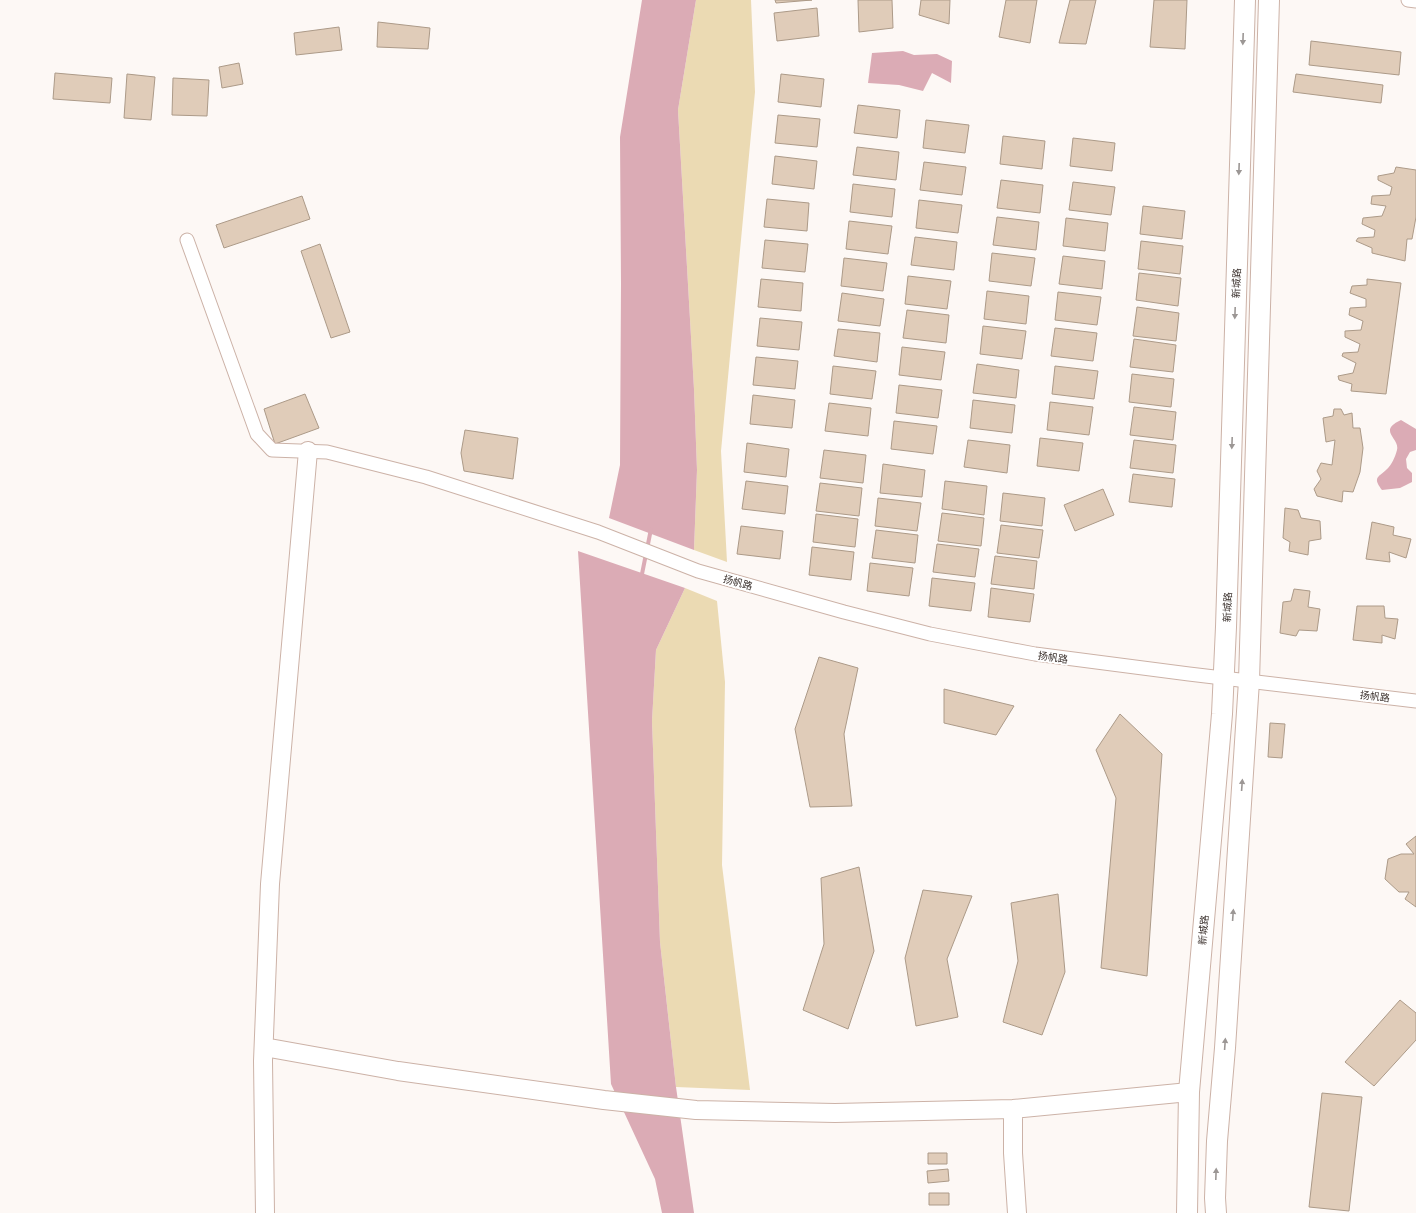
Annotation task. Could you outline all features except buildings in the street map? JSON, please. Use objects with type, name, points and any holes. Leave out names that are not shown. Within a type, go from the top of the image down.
[{"type":"main road","name":"新城路","points":[[1188,1213],[1189,1092],[1222,714],[1245,0]]},
{"type":"main road","points":[[1216,1213],[1215,1198],[1217,1141],[1225,1048],[1249,681],[1269,0]]},
{"type":"street","points":[[1408,0],[1416,1]]},
{"type":"street","name":"扬帆路","points":[[187,240],[257,434],[272,450],[327,452],[426,477],[598,532],[698,571],[844,612],[930,634],[1035,654],[1416,701]]},
{"type":"street","points":[[265,1213],[263,1061],[270,884],[308,451]]},
{"type":"street","points":[[264,1047],[398,1071],[604,1100],[696,1110],[835,1114],[1013,1109],[1189,1092]]},
{"type":"street","points":[[1013,1109],[1013,1153],[1017,1213]]},
{"type":"shaded area","points":[[642,0],[696,0],[678,110],[694,389],[697,470],[694,550],[609,518],[620,465],[620,137]]},
{"type":"shaded area","points":[[696,0],[751,0],[755,92],[721,451],[727,562],[694,550],[697,470],[694,389],[678,110]]},
{"type":"shaded area","points":[[903,51],[914,55],[937,54],[952,61],[951,83],[932,73],[923,91],[899,85],[868,83],[872,53]]},
{"type":"shaded area","points":[[1401,420],[1416,429],[1416,450],[1410,452],[1406,459],[1407,468],[1412,473],[1412,482],[1400,488],[1382,490],[1377,478],[1390,466],[1394,458],[1397,446],[1390,431],[1394,424]]},
{"type":"shaded area","points":[[578,551],[685,588],[656,650],[652,721],[660,942],[676,1087],[694,1213],[662,1213],[655,1179],[611,1084]]},
{"type":"shaded area","points":[[685,588],[717,601],[725,682],[722,865],[750,1090],[676,1087],[660,942],[652,721],[656,650]]},
{"type":"waterway","points":[[641,579],[651,529]]}]
